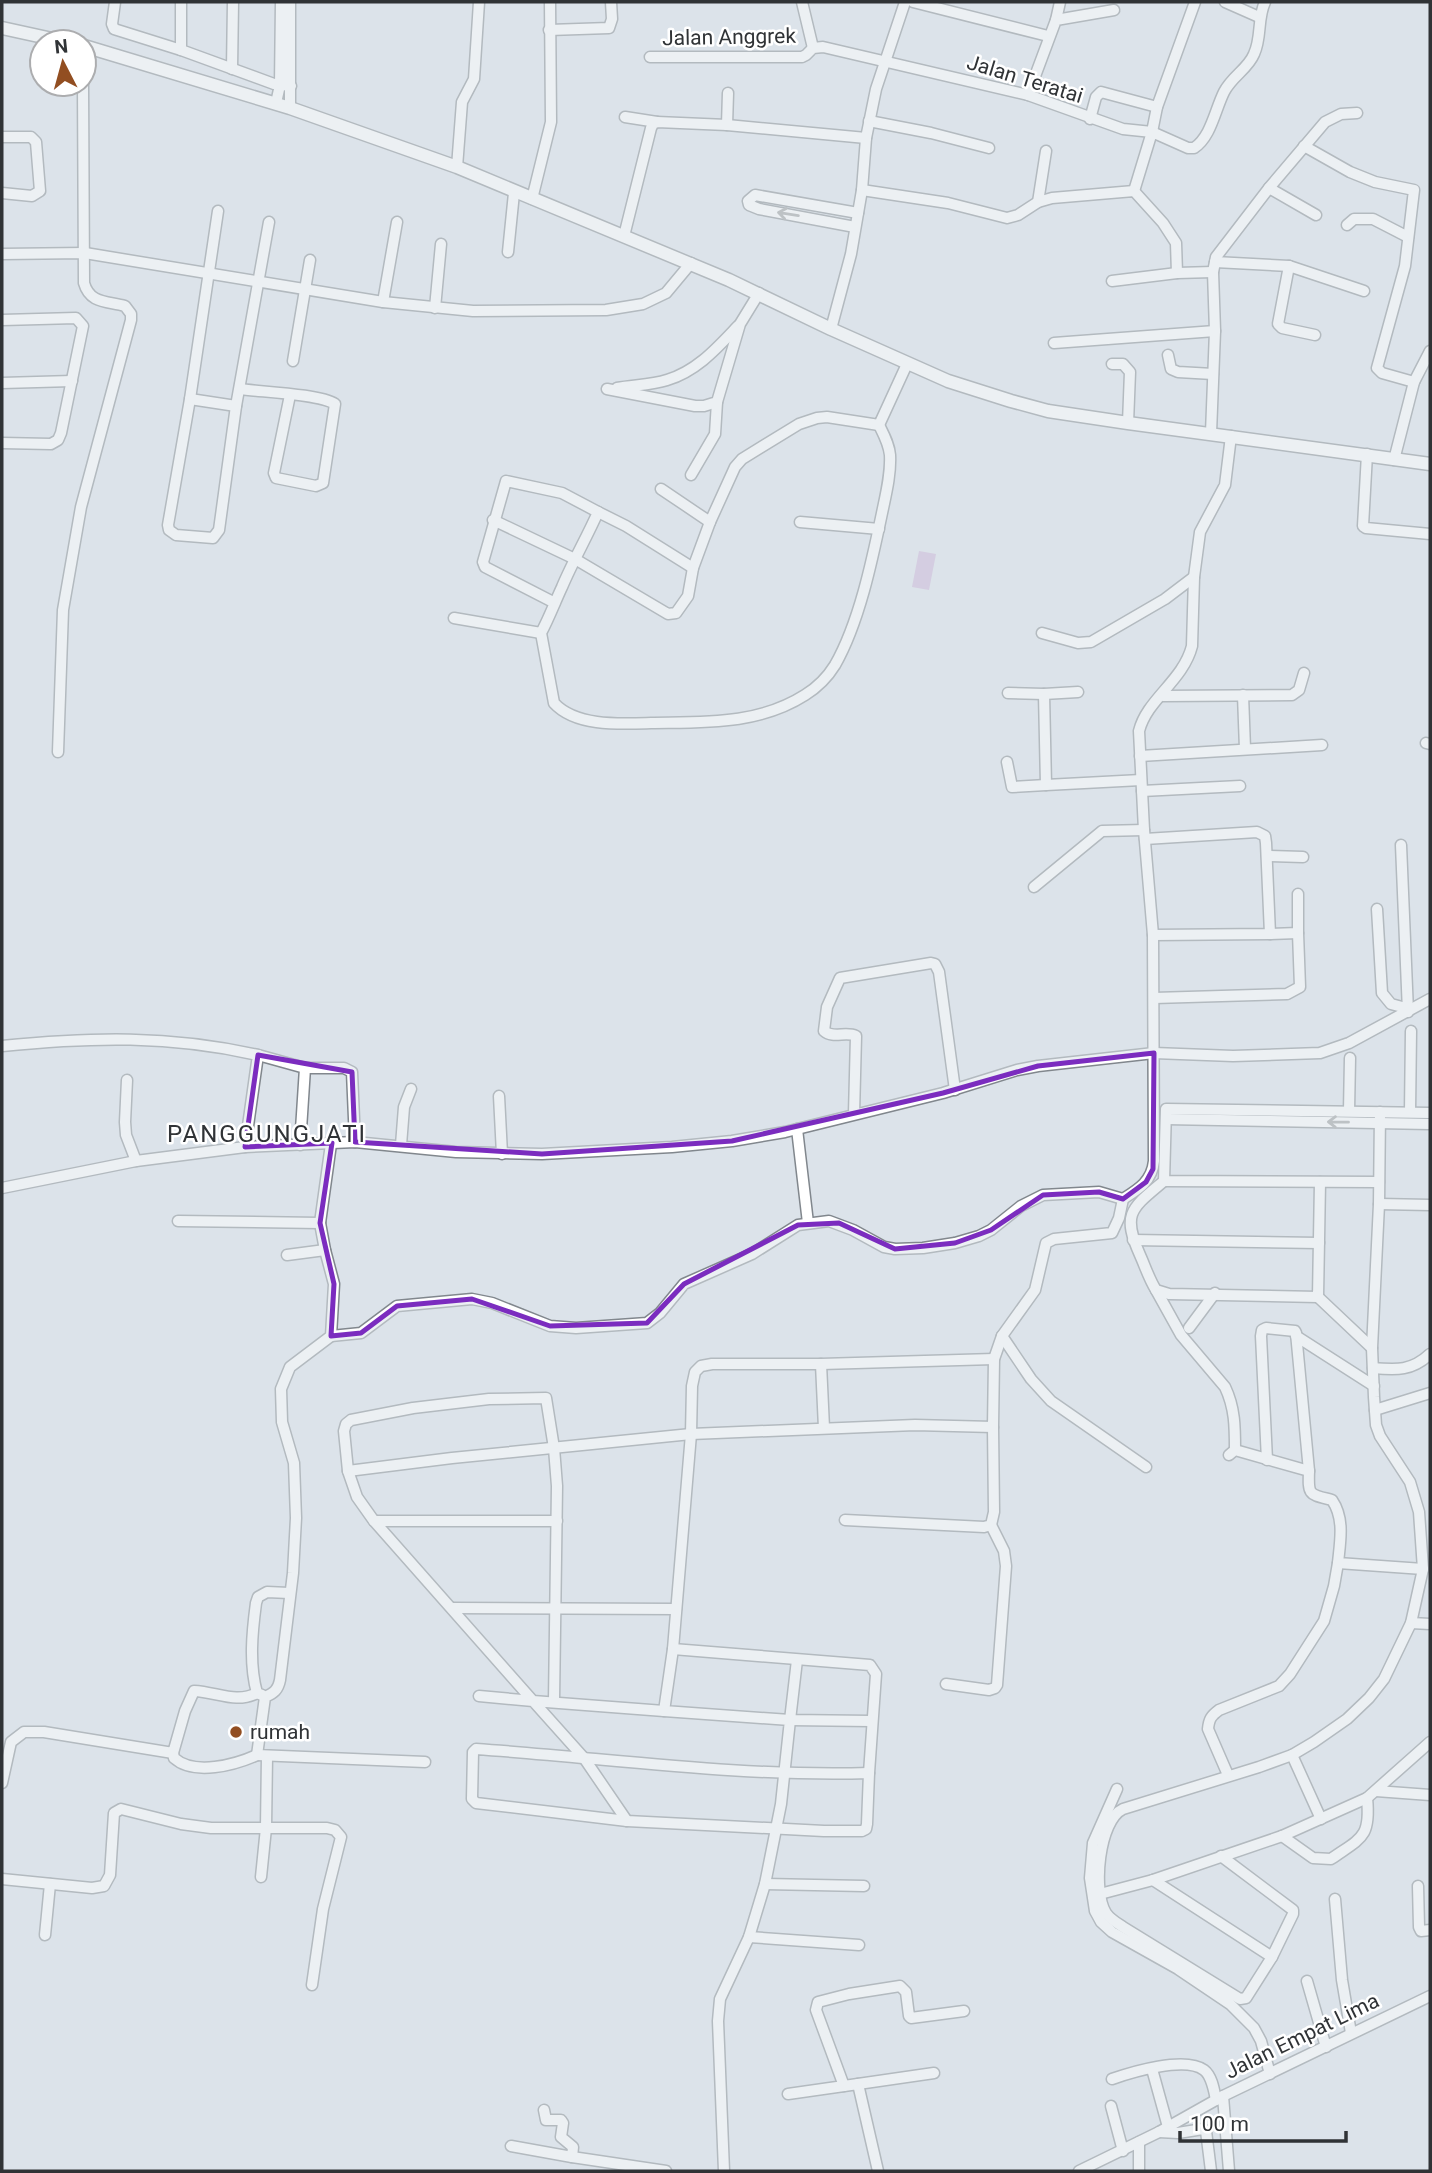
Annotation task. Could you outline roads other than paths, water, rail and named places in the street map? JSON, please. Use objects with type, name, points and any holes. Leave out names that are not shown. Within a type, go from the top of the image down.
[{"type":"street","points":[[114,2],[114,29],[286,86]]},
{"type":"street","points":[[181,2],[181,50]]},
{"type":"street","points":[[232,69],[233,2]]},
{"type":"street","points":[[281,2],[286,86],[290,107]]},
{"type":"street","points":[[276,103],[286,86],[290,2]]},
{"type":"street","points":[[457,167],[461,102],[474,79],[479,2]]},
{"type":"street","points":[[532,199],[551,122],[550,2]]},
{"type":"street","points":[[549,30],[609,28],[612,19],[611,2]]},
{"type":"street","points":[[802,2],[813,48]]},
{"type":"street","points":[[831,329],[846,280],[862,190],[866,138],[876,89],[905,2]]},
{"type":"street","points":[[914,2],[1048,36]]},
{"type":"street","points":[[1028,95],[1060,2]]},
{"type":"street","points":[[1134,191],[1157,107],[1195,2]]},
{"type":"street","points":[[1224,2],[1259,18],[1265,2]]},
{"type":"street","points":[[1056,20],[1114,9]]},
{"type":"street","name":"Jalan Teratai","points":[[886,60],[1028,95],[1123,130],[1152,132],[1188,148],[1194,148],[1204,140],[1232,78],[1254,56],[1259,36],[1259,18]]},
{"type":"street","points":[[2,28],[28,34]]},
{"type":"street","name":"Jalan Anggrek","points":[[650,57],[802,57],[813,48],[824,47],[886,60]]},
{"type":"street","points":[[98,50],[290,107],[457,167],[691,263],[948,381],[1011,401],[1048,411],[1430,464]]},
{"type":"street","points":[[1090,119],[1101,92],[1157,107]]},
{"type":"street","points":[[727,125],[728,93]]},
{"type":"street","points":[[58,752],[63,610],[81,507],[131,320],[131,314],[125,306],[98,300],[87,292],[85,283],[83,98]]},
{"type":"street","points":[[1211,433],[1215,331],[1214,267],[1219,252],[1304,146],[1331,118],[1357,113]]},
{"type":"street","points":[[625,117],[657,122],[727,125],[866,138]]},
{"type":"street","points":[[869,121],[932,133],[989,148]]},
{"type":"street","points":[[624,236],[651,128],[657,122]]},
{"type":"street","points":[[2,137],[31,137],[36,142],[40,191],[32,196],[2,194]]},
{"type":"street","points":[[1304,146],[1374,182],[1414,190],[1405,266],[1377,369],[1414,383]]},
{"type":"street","points":[[1038,202],[1046,151]]},
{"type":"street","points":[[1269,188],[1316,215]]},
{"type":"street","points":[[862,190],[948,203],[1007,218],[1052,198],[1134,191]]},
{"type":"street","points":[[1134,191],[1163,223],[1176,243],[1177,273]]},
{"type":"street","points":[[508,252],[514,192]]},
{"type":"street","points":[[855,227],[759,209],[749,205],[748,201],[755,195],[858,213]]},
{"type":"street","points":[[834,222],[836,209]]},
{"type":"street","points":[[218,211],[168,525],[169,530],[176,535],[213,538],[217,535],[236,406],[269,222]]},
{"type":"street","points":[[1347,225],[1354,219],[1373,219],[1408,236]]},
{"type":"street","points":[[383,302],[397,222]]},
{"type":"street","points":[[435,308],[441,244]]},
{"type":"street","points":[[2,254],[85,253],[383,302],[473,311],[606,310],[643,304],[666,293],[691,263]]},
{"type":"street","points":[[293,361],[310,260]]},
{"type":"street","points":[[1289,266],[1278,324],[1282,328],[1315,335]]},
{"type":"street","points":[[1112,281],[1214,267],[1289,266],[1364,291]]},
{"type":"street","points":[[717,402],[695,406],[607,389],[666,381],[690,370],[740,324],[759,293]]},
{"type":"street","points":[[2,320],[70,318],[81,321],[83,326],[58,440],[51,444],[2,443]]},
{"type":"street","points":[[691,475],[715,434],[717,402],[740,324]]},
{"type":"street","points":[[1054,343],[1215,331]]},
{"type":"street","points":[[1394,460],[1414,383],[1430,351]]},
{"type":"street","points":[[1168,355],[1171,369],[1178,372],[1213,374]]},
{"type":"street","points":[[879,425],[907,363]]},
{"type":"street","points":[[1112,364],[1123,364],[1130,372],[1128,423]]},
{"type":"street","points":[[2,383],[72,381]]},
{"type":"street","points":[[240,389],[290,395],[333,401],[335,404],[323,483],[320,485],[276,478],[274,473],[290,395]]},
{"type":"street","points":[[190,399],[236,406]]},
{"type":"street","points":[[493,520],[575,559],[668,614],[676,614],[688,596],[693,568],[710,522],[736,467],[751,454],[799,424],[827,417],[879,425]]},
{"type":"street","points":[[598,512],[541,633],[554,704],[562,712],[617,724],[709,723],[756,717],[805,696],[823,683],[835,664],[865,589],[887,486],[890,453],[879,425]]},
{"type":"street","points":[[946,1684],[989,1690],[996,1685],[1006,1566],[1004,1551],[991,1525],[994,1359],[1002,1336],[1035,1290],[1046,1243],[1054,1239],[1112,1233],[1123,1199],[1146,1182],[1153,1169],[1153,935],[1139,739],[1141,724],[1189,656],[1192,646],[1194,576],[1200,532],[1225,485],[1231,436]]},
{"type":"street","points":[[1367,454],[1363,526],[1430,534]]},
{"type":"street","points":[[555,603],[485,567],[483,557],[506,481],[562,492],[626,526],[693,568]]},
{"type":"street","points":[[662,489],[710,522]]},
{"type":"street","points":[[800,522],[879,529]]},
{"type":"street","points":[[1042,633],[1078,643],[1091,642],[1165,599],[1194,576]]},
{"type":"street","points":[[454,618],[541,633]]},
{"type":"street","points":[[1163,696],[1292,695],[1299,690],[1304,673]]},
{"type":"street","points":[[1008,692],[1078,692]]},
{"type":"street","points":[[1044,694],[1046,785]]},
{"type":"street","points":[[1243,695],[1245,748]]},
{"type":"street","points":[[1140,756],[1322,745]]},
{"type":"street","points":[[1007,762],[1012,787],[1240,786]]},
{"type":"street","points":[[1034,887],[1102,831],[1144,835],[1257,832],[1265,836],[1270,934]]},
{"type":"street","points":[[1401,845],[1407,1010]]},
{"type":"street","points":[[1267,856],[1303,857]]},
{"type":"street","points":[[1154,998],[1287,993],[1300,988],[1297,894]]},
{"type":"street","points":[[1377,909],[1382,993],[1391,1004],[1407,1010]]},
{"type":"street","points":[[1153,935],[1298,933]]},
{"type":"street","points":[[854,1114],[856,1036],[832,1035],[824,1031],[827,1007],[840,978],[935,964],[939,972],[955,1090]]},
{"type":"street","points":[[2,1188],[136,1161],[245,1147],[355,1142],[502,1154],[672,1147],[732,1141],[797,1129],[955,1090],[1038,1066],[1154,1053],[1233,1056],[1320,1053],[1349,1043],[1430,999]]},
{"type":"street","points":[[1410,1112],[1411,1031]]},
{"type":"street","points":[[2,1046],[72,1039],[171,1040],[213,1045],[305,1068],[344,1068],[352,1073],[355,1142]]},
{"type":"street","points":[[245,1147],[258,1055]]},
{"type":"street","points":[[1349,1111],[1350,1058]]},
{"type":"street","points":[[300,1145],[305,1068]]},
{"type":"street","points":[[127,1080],[124,1122],[136,1161]]},
{"type":"street","points":[[401,1145],[404,1107],[411,1088]]},
{"type":"street","points":[[499,1096],[502,1154]]},
{"type":"street","points":[[1166,1114],[1349,1111],[1430,1124]]},
{"type":"street","points":[[1166,1114],[1380,1117],[1410,1112],[1430,1113]]},
{"type":"street","points":[[1166,1114],[1164,1181],[1132,1213],[1130,1221],[1133,1240],[1181,1335],[1225,1387],[1230,1397],[1235,1422],[1232,1452],[1309,1471]]},
{"type":"street","points":[[1221,1856],[1293,1910],[1272,1957],[1246,1998],[1240,1999],[1113,1920],[1106,1913],[1100,1894],[1101,1851],[1106,1830],[1117,1811],[1292,1755],[1347,1719],[1384,1679],[1411,1623],[1423,1569],[1421,1523],[1415,1494],[1403,1470],[1386,1449],[1380,1436],[1375,1410],[1372,1348],[1380,1117]]},
{"type":"street","points":[[797,1129],[808,1223]]},
{"type":"street","points":[[331,1144],[320,1223],[334,1284],[331,1336]]},
{"type":"street","points":[[1164,1181],[1379,1182]]},
{"type":"street","points":[[1318,1297],[1320,1182]]},
{"type":"street","points":[[425,1762],[262,1756],[212,1768],[178,1762],[174,1758],[173,1753],[194,1691],[239,1699],[273,1694],[278,1688],[295,1540],[294,1463],[282,1422],[281,1389],[290,1367],[331,1336],[361,1333],[397,1306],[472,1299],[482,1300],[550,1326],[576,1328],[648,1323],[684,1284],[752,1254],[798,1226],[808,1223],[839,1223],[884,1247],[923,1248],[979,1236],[1021,1206],[1043,1195],[1099,1192],[1123,1199]]},
{"type":"street","points":[[1379,1204],[1430,1205]]},
{"type":"street","points":[[178,1222],[320,1223]]},
{"type":"street","points":[[1133,1240],[1319,1243]]},
{"type":"street","points":[[287,1255],[325,1250]]},
{"type":"street","points":[[1156,1290],[1169,1294],[1318,1297],[1372,1348]]},
{"type":"street","points":[[1189,1328],[1214,1293]]},
{"type":"street","points":[[1267,1460],[1262,1330],[1266,1328],[1292,1331],[1374,1386]]},
{"type":"street","points":[[1002,1336],[1031,1379],[1051,1401],[1146,1468]]},
{"type":"street","points":[[1228,1775],[1208,1729],[1211,1716],[1219,1710],[1279,1686],[1290,1674],[1324,1621],[1338,1563],[1340,1523],[1336,1506],[1332,1500],[1314,1497],[1310,1493],[1296,1336]]},
{"type":"street","points":[[1373,1368],[1400,1371],[1409,1369],[1430,1354]]},
{"type":"street","points":[[664,1711],[673,1649],[691,1434],[693,1378],[701,1366],[994,1359]]},
{"type":"street","points":[[821,1364],[824,1428]]},
{"type":"street","points":[[1375,1410],[1430,1393]]},
{"type":"street","points":[[554,1701],[556,1521],[554,1448],[546,1398],[489,1399],[413,1408],[351,1420],[344,1431],[348,1472],[357,1497],[374,1521],[584,1758],[627,1821]]},
{"type":"street","points":[[348,1472],[691,1434],[915,1425],[993,1427]]},
{"type":"street","points":[[845,1520],[984,1527],[991,1525]]},
{"type":"street","points":[[374,1521],[556,1521]]},
{"type":"street","points":[[1338,1563],[1423,1569]]},
{"type":"street","points":[[261,1877],[266,1828],[261,1695],[252,1645],[256,1603],[258,1597],[267,1592],[289,1592]]},
{"type":"street","points":[[453,1608],[676,1609]]},
{"type":"street","points":[[1411,1623],[1430,1624]]},
{"type":"street","points":[[673,1649],[870,1665],[876,1674],[866,1829],[824,1831],[627,1821],[473,1801],[473,1752],[476,1749],[679,1766],[826,1774],[869,1773]]},
{"type":"street","points":[[724,2171],[718,2021],[720,1999],[749,1937],[765,1884],[781,1804],[797,1660]]},
{"type":"street","points":[[479,1696],[790,1720],[871,1721]]},
{"type":"street","points":[[2,1783],[11,1742],[24,1732],[44,1732],[173,1753]]},
{"type":"street","points":[[1100,1894],[1153,1880],[1282,1836],[1321,1819],[1372,1795],[1430,1742]]},
{"type":"street","points":[[1292,1755],[1321,1819]]},
{"type":"street","points":[[1117,1789],[1093,1843],[1090,1878],[1095,1911],[1101,1922],[1112,1932],[1178,1969],[1230,2004],[1254,2028],[1261,2041],[1270,2074]]},
{"type":"street","points":[[1372,1795],[1430,1794]]},
{"type":"street","points":[[1282,1836],[1313,1858],[1331,1859],[1365,1834],[1372,1795]]},
{"type":"street","points":[[2,1879],[96,1889],[107,1883],[110,1875],[114,1813],[121,1809],[181,1824],[211,1828],[335,1830],[341,1837],[323,1909],[312,1985]]},
{"type":"street","points":[[1153,1880],[1272,1957]]},
{"type":"street","points":[[46,1935],[50,1884]]},
{"type":"street","points":[[765,1884],[864,1886]]},
{"type":"street","points":[[1418,1886],[1419,1927],[1421,1931],[1430,1930]]},
{"type":"street","points":[[1335,1899],[1342,1980],[1351,2033]]},
{"type":"street","points":[[749,1937],[859,1945]]},
{"type":"street","points":[[1307,1981],[1326,2047]]},
{"type":"street","points":[[844,2086],[816,2010],[818,2002],[900,1986],[906,1992],[911,2018],[964,2011]]},
{"type":"street","name":"Jalan Empat Lima","points":[[1079,2171],[1123,2151],[1220,2098],[1430,1996]]},
{"type":"street","points":[[1112,2079],[1172,2065],[1205,2070],[1220,2098],[1229,2171]]},
{"type":"street","points":[[1152,2069],[1163,2130],[1178,2133],[1203,2129],[1206,2131],[1211,2171]]},
{"type":"street","points":[[788,2094],[934,2073]]},
{"type":"street","points":[[858,2084],[878,2171]]},
{"type":"street","points":[[1111,2106],[1123,2151]]},
{"type":"street","points":[[544,2110],[547,2120],[561,2120],[563,2123],[561,2137],[573,2147],[572,2157]]},
{"type":"street","points":[[1139,2142],[1139,2171]]},
{"type":"street","points":[[512,2146],[666,2171]]},
{"type":"place","name":"rumah","points":[[236,1732]]},
{"type":"district","name":"PANGGUNGJATI","points":[[267,1134]]}]
